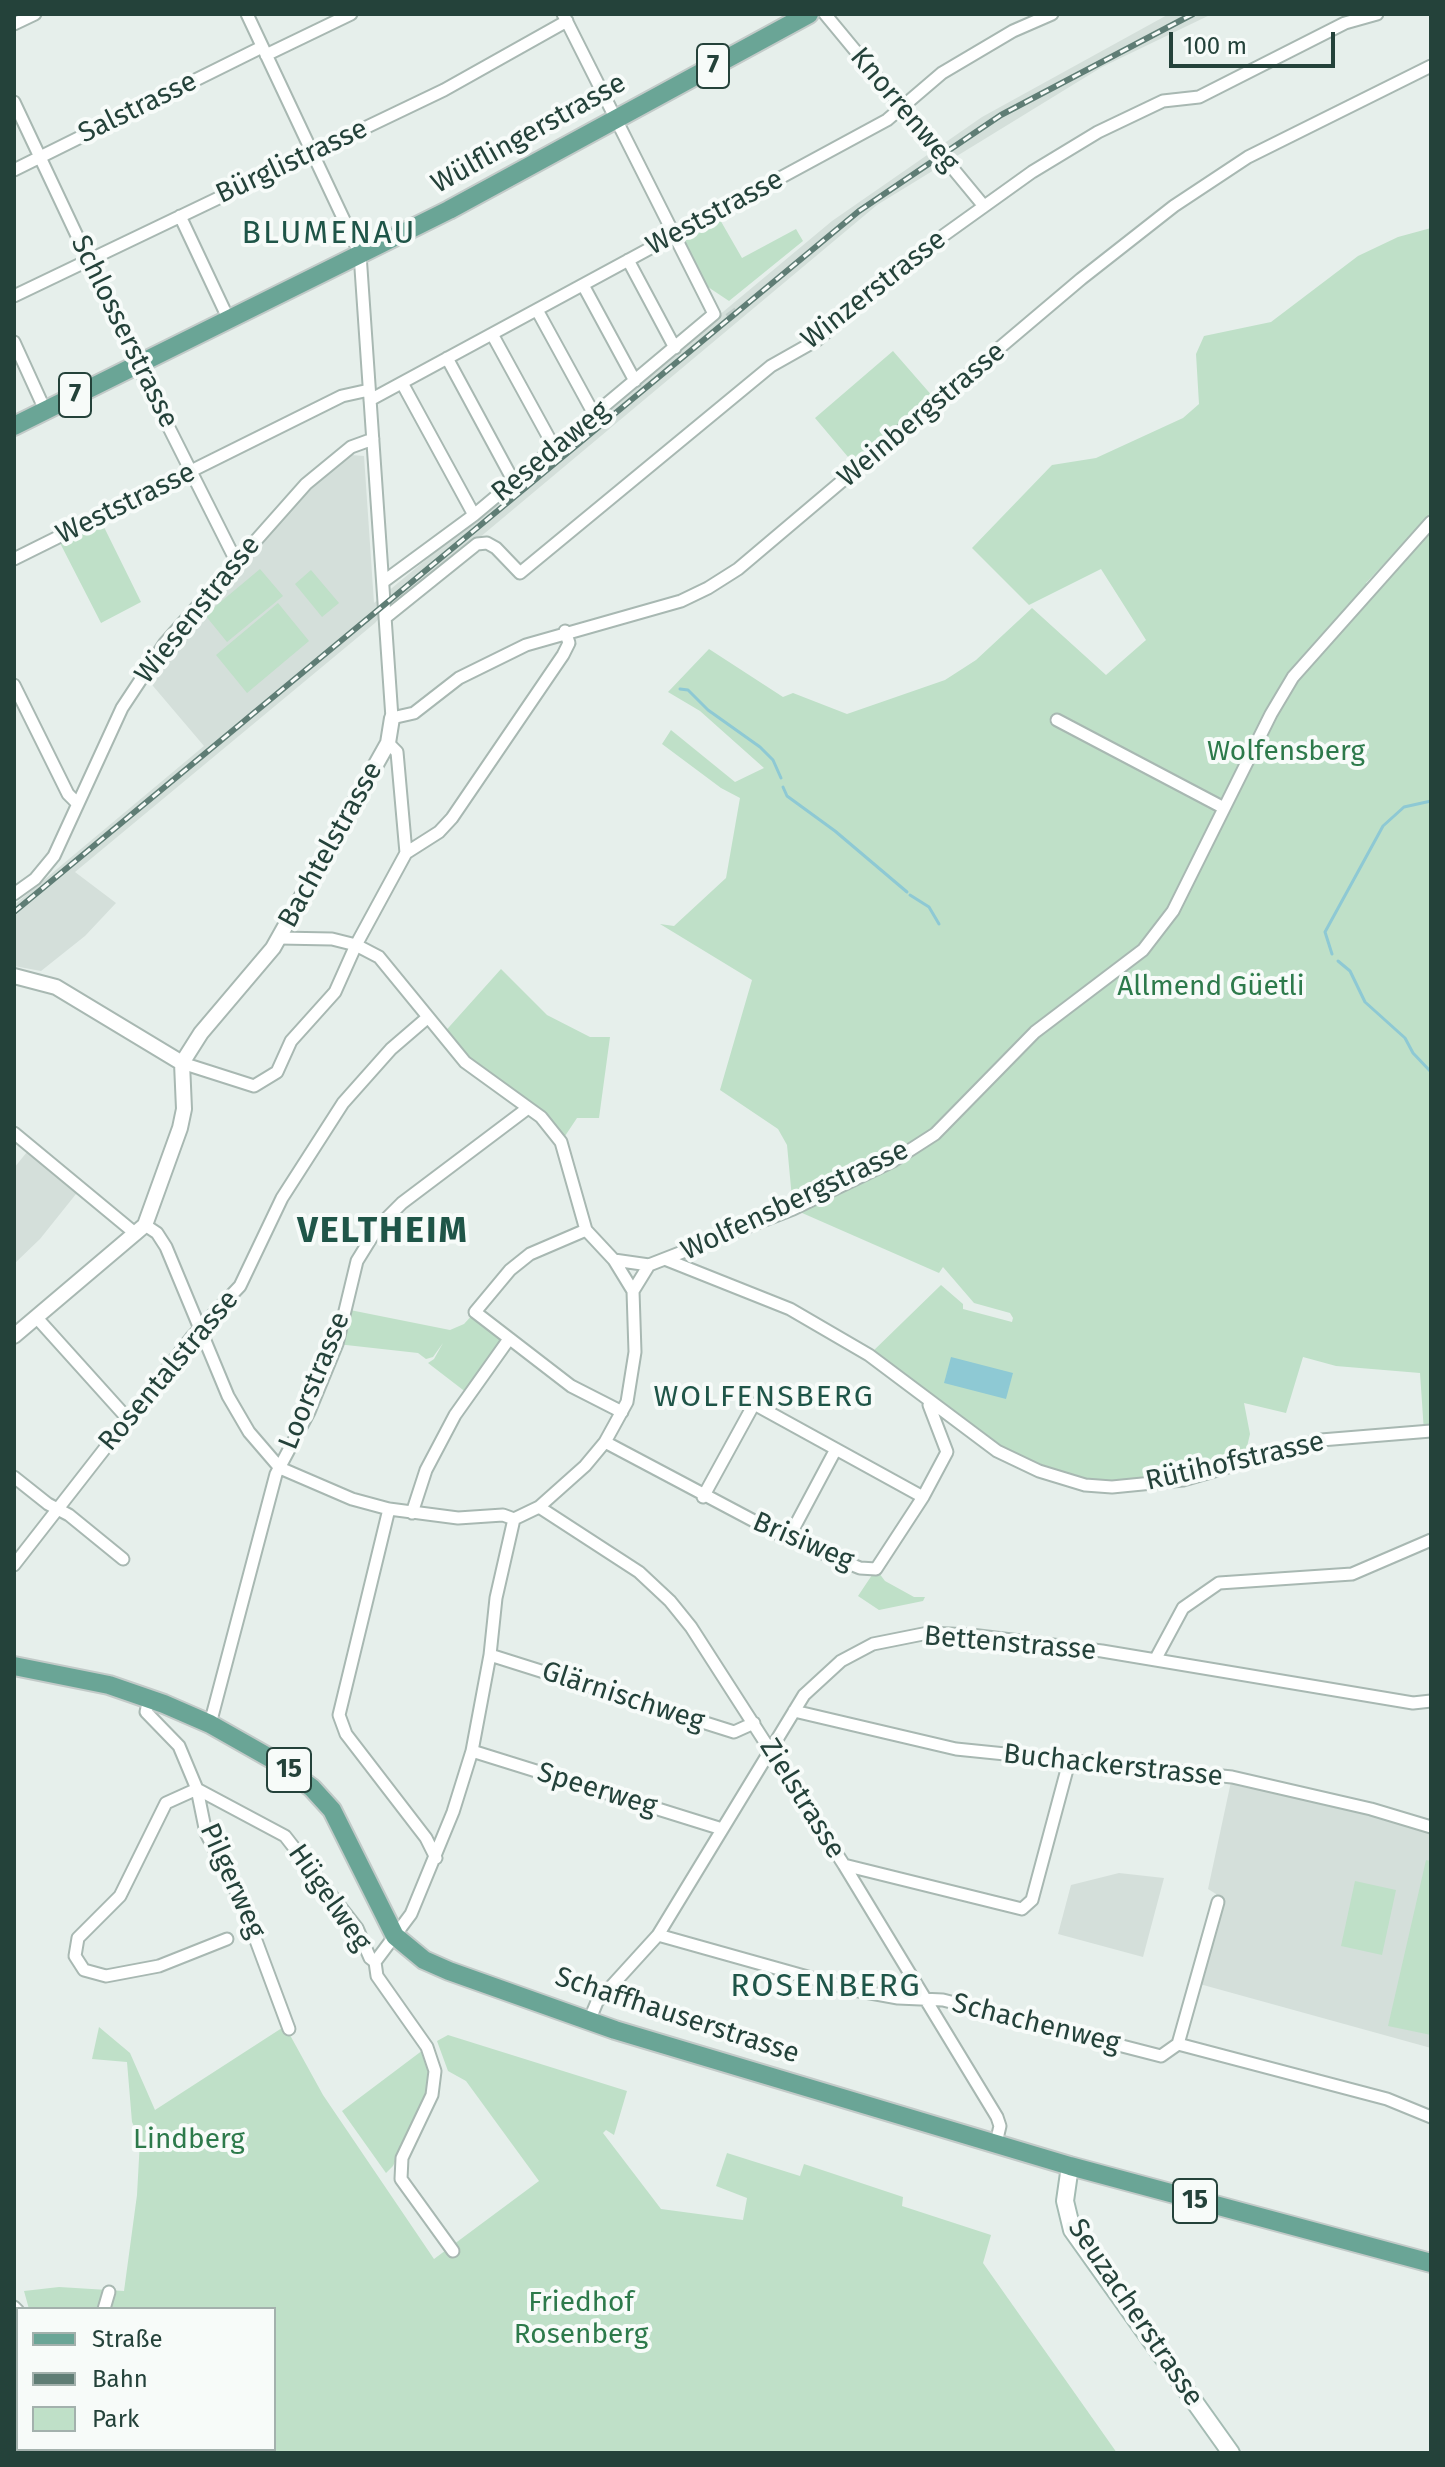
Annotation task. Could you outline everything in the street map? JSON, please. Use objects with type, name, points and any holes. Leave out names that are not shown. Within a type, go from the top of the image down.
[{"type":"main road","name":"Wülflingerstrasse","points":[[14,426],[449,210],[809,14]]},
{"type":"main road","name":"Schaffhauserstrasse","points":[[14,1666],[98,1683],[149,1699],[210,1724],[277,1762],[327,1804],[351,1842],[395,1936],[417,1955],[449,1971],[589,2021],[1070,2166],[1431,2263]]},
{"type":"main road","name":"Seuzacherstrasse","points":[[1070,2166],[1065,2201],[1072,2230],[1231,2453]]},
{"type":"street","points":[[14,24],[35,14]]},
{"type":"street","points":[[247,14],[360,254]]},
{"type":"street","name":"Salstrasse","points":[[14,170],[264,51],[351,14]]},
{"type":"street","name":"Knorrenweg","points":[[825,14],[983,205]]},
{"type":"street","name":"Weststrasse","points":[[14,559],[342,396],[370,395],[402,383],[887,120],[953,66],[1052,14]]},
{"type":"street","name":"Winzerstrasse","points":[[385,618],[477,544],[487,543],[496,548],[520,573],[771,366],[817,340],[853,312],[919,253],[983,205],[1098,132],[1163,101],[1199,97],[1345,23],[1377,14]]},
{"type":"street","points":[[565,18],[676,234]]},
{"type":"street","name":"Bürglistrasse","points":[[14,296],[444,90],[565,18]]},
{"type":"street","name":"Weinbergstrasse","points":[[392,718],[414,713],[459,678],[486,663],[565,631],[681,601],[738,569],[1081,279],[1174,206],[1248,157],[1431,66]]},
{"type":"street","name":"Schlosserstrasse","points":[[14,102],[137,363],[236,561]]},
{"type":"street","points":[[180,216],[228,318]]},
{"type":"street","name":"Resedaweg","points":[[383,582],[474,515],[714,314],[676,234]]},
{"type":"street","name":"Bachtelstrasse","points":[[182,1063],[201,1033],[279,938],[388,743],[392,718],[360,254]]},
{"type":"street","points":[[628,260],[675,348]]},
{"type":"street","points":[[583,285],[635,381]]},
{"type":"street","points":[[537,310],[595,416]]},
{"type":"street","points":[[492,334],[555,449]]},
{"type":"street","points":[[14,342],[45,410]]},
{"type":"street","points":[[447,358],[514,482]]},
{"type":"street","points":[[402,383],[474,515]]},
{"type":"street","name":"Wiesenstrasse","points":[[14,894],[46,868],[142,673],[236,561],[328,463],[351,447],[373,439]]},
{"type":"street","name":"Wolfensbergstrasse","points":[[633,1291],[649,1265],[793,1209],[893,1161],[935,1134],[1035,1032],[1119,971],[1156,937],[1185,888],[1293,677],[1431,522]]},
{"type":"street","points":[[14,991],[19,977],[56,987],[182,1063],[241,1084],[254,1086],[269,1080],[277,1072],[291,1041],[335,992],[356,945],[406,853],[439,832],[452,818],[563,655],[569,643],[565,631]]},
{"type":"street","points":[[14,685],[68,794],[77,803]]},
{"type":"street","points":[[1057,720],[1224,808]]},
{"type":"street","points":[[388,743],[397,752],[406,853]]},
{"type":"street","points":[[14,1133],[140,1230],[157,1233],[166,1247],[228,1396],[249,1432],[280,1468],[352,1499],[412,1513],[458,1518],[503,1515],[514,1519],[539,1507],[605,1442],[622,1412],[634,1369],[633,1291],[614,1260],[586,1230],[561,1142],[541,1117],[473,1069],[427,1018],[379,957],[356,945],[318,937],[279,938]]},
{"type":"street","name":"Rosentalstrasse","points":[[14,1565],[199,1329],[240,1286],[282,1198],[343,1103],[391,1049],[427,1018]]},
{"type":"street","points":[[14,1336],[140,1230],[180,1128],[184,1109],[182,1063]]},
{"type":"street","name":"Loorstrasse","points":[[210,1724],[280,1468],[309,1412],[337,1344],[357,1261],[378,1227],[402,1203],[528,1108]]},
{"type":"street","points":[[586,1230],[530,1254],[510,1270],[475,1312],[571,1386],[622,1412]]},
{"type":"street","points":[[614,1260],[649,1265]]},
{"type":"street","name":"Rütihofstrasse","points":[[667,1260],[790,1309],[869,1355],[997,1451],[1039,1471],[1099,1486],[1183,1480],[1321,1440],[1431,1431]]},
{"type":"street","points":[[37,1318],[128,1419]]},
{"type":"street","points":[[412,1513],[426,1470],[455,1415],[509,1339]]},
{"type":"street","name":"Brisiweg","points":[[605,1442],[703,1497],[788,1539],[860,1568],[876,1569],[923,1497],[947,1452],[927,1401]]},
{"type":"street","points":[[703,1497],[751,1405],[923,1497]]},
{"type":"street","points":[[788,1539],[836,1449]]},
{"type":"street","points":[[14,1477],[123,1559]]},
{"type":"street","name":"Zielstrasse","points":[[539,1507],[602,1545],[670,1601],[754,1723],[844,1865],[997,2117],[1000,2126],[996,2143]]},
{"type":"street","points":[[389,1509],[339,1715],[346,1734],[426,1838],[436,1858]]},
{"type":"street","points":[[375,1962],[411,1914],[436,1858],[472,1751],[490,1655],[496,1598],[514,1519]]},
{"type":"street","points":[[1155,1660],[1183,1608],[1219,1583],[1352,1574],[1431,1540]]},
{"type":"street","name":"Bettenstrasse","points":[[589,2021],[597,2002],[658,1935],[770,1749],[814,1684],[841,1661],[873,1644],[901,1636],[971,1635],[1155,1660],[1413,1703],[1431,1701]]},
{"type":"street","name":"Glärnischweg","points":[[490,1655],[734,1732],[754,1723]]},
{"type":"street","name":"Pilgerweg","points":[[149,1699],[146,1712],[179,1746],[197,1789],[206,1833],[248,1917],[289,2029]]},
{"type":"street","name":"Buchackerstrasse","points":[[794,1711],[956,1749],[1232,1777],[1358,1806],[1431,1827]]},
{"type":"street","name":"Speerweg","points":[[472,1751],[722,1829]]},
{"type":"street","points":[[844,1865],[1022,1909],[1032,1900],[1069,1762]]},
{"type":"street","points":[[197,1789],[166,1803],[120,1896],[78,1938],[75,1956],[84,1970],[106,1976],[159,1966],[227,1939]]},
{"type":"street","name":"Hügelweg","points":[[197,1789],[285,1836],[357,1928],[370,1958],[375,1962],[377,1976],[427,2047],[435,2071],[432,2095],[402,2158],[401,2179],[453,2251]]},
{"type":"street","points":[[1178,2044],[1218,1902]]},
{"type":"street","name":"Schachenweg","points":[[658,1935],[854,1990],[943,2000],[1161,2056],[1178,2044],[1387,2099],[1431,2117]]},
{"type":"street","points":[[105,2307],[109,2292]]},
{"type":"shaded area","points":[[1169,14],[1212,14],[1102,67],[877,205],[479,538],[392,604],[375,623],[75,872],[116,903],[85,936],[41,971],[14,966],[14,905],[204,746],[142,673],[236,561],[351,447],[351,455],[364,456],[374,603],[832,221],[982,117]]},
{"type":"shaded area","points":[[31,1147],[80,1189],[40,1239],[14,1264],[14,1168]]},
{"type":"shaded area","points":[[1232,1777],[1431,1827],[1431,2048],[1196,1983],[1218,1902],[1216,1894],[1208,1889]]},
{"type":"shaded area","points":[[1119,1873],[1164,1878],[1143,1957],[1058,1934],[1071,1885]]},
{"type":"green space","points":[[719,218],[742,258],[796,229],[803,241],[729,301],[705,285],[683,241],[685,236]]},
{"type":"green space","points":[[1431,228],[1431,514],[1366,583],[1370,587],[1431,522],[1431,1431],[1424,1432],[1420,1373],[1336,1366],[1303,1357],[1286,1413],[1244,1403],[1250,1434],[1243,1464],[1183,1480],[1085,1485],[997,1451],[869,1355],[941,1285],[963,1304],[963,1309],[1012,1322],[1013,1318],[1010,1313],[974,1303],[943,1267],[939,1273],[793,1209],[787,1145],[778,1129],[720,1090],[752,980],[660,924],[674,926],[726,878],[740,798],[721,788],[662,744],[671,730],[735,782],[764,768],[700,711],[668,692],[709,649],[783,697],[793,693],[847,714],[945,680],[976,660],[1032,608],[1106,675],[1146,640],[1101,569],[1029,605],[972,548],[1052,465],[1096,458],[1183,418],[1199,404],[1196,354],[1204,336],[1271,322],[1358,256],[1398,237]]},
{"type":"green space","points":[[893,351],[934,398],[854,464],[815,418]]},
{"type":"green space","points":[[102,523],[141,602],[101,623],[60,543]]},
{"type":"green space","points":[[260,569],[283,596],[227,642],[205,615]]},
{"type":"green space","points":[[311,570],[339,603],[322,617],[295,584]]},
{"type":"green space","points":[[278,603],[309,641],[247,693],[216,655]]},
{"type":"green space","points":[[501,969],[547,1015],[590,1037],[610,1037],[599,1118],[577,1118],[561,1142],[541,1117],[441,1036]]},
{"type":"green space","points":[[345,1309],[450,1330],[464,1324],[475,1312],[509,1339],[467,1393],[428,1363],[434,1359],[443,1343],[433,1357],[426,1359],[418,1353],[337,1344]]},
{"type":"green space","points":[[876,1569],[885,1581],[914,1597],[925,1597],[923,1601],[879,1610],[858,1596]]},
{"type":"green space","points":[[1426,1860],[1431,1861],[1431,2035],[1388,2026]]},
{"type":"green space","points":[[1355,1881],[1396,1890],[1382,1955],[1341,1946]]},
{"type":"green space","name":"Friedhof Rosenberg","points":[[285,2026],[323,2095],[434,2259],[539,2181],[466,2081],[448,2071],[437,2041],[448,2035],[627,2091],[614,2135],[606,2130],[603,2133],[661,2209],[743,2220],[747,2198],[716,2186],[727,2153],[800,2176],[804,2164],[903,2197],[902,2206],[991,2235],[983,2263],[1117,2453],[14,2453],[14,2313],[16,2451],[276,2451],[276,2307],[28,2307],[24,2291],[59,2287],[124,2291],[137,2195],[140,2140],[132,2122],[127,2062],[92,2059],[99,2027],[130,2053],[155,2110]]},
{"type":"green space","points":[[423,2050],[431,2073],[429,2091],[393,2166],[386,2173],[342,2111]]},
{"type":"water","points":[[951,1357],[1013,1373],[1006,1399],[944,1383]]},
{"type":"waterway","points":[[680,689],[688,690],[708,710],[760,747],[773,760],[781,778]]},
{"type":"waterway","points":[[783,787],[787,796],[835,831],[907,892]]},
{"type":"waterway","points":[[1332,954],[1325,932],[1383,826],[1404,807],[1431,801]]},
{"type":"waterway","points":[[910,895],[929,907],[939,924]]},
{"type":"waterway","points":[[1338,961],[1350,971],[1365,1002],[1405,1038],[1413,1053],[1431,1072]]},
{"type":"tunnel","points":[[730,311],[735,318]]},
{"type":"railway","points":[[14,912],[859,211],[1001,115],[1193,14]]},
{"type":"district","name":"BLUMENAU","points":[[329,234]]},
{"type":"district","name":"VELTHEIM","points":[[383,1232]]},
{"type":"district","name":"WOLFENSBERG","points":[[764,1398]]},
{"type":"district","name":"ROSENBERG","points":[[826,1987]]},
{"type":"park label","name":"Wolfensberg","points":[[1286,752]]},
{"type":"park label","name":"Allmend Güetli","points":[[1211,987]]},
{"type":"park label","name":"Lindberg","points":[[189,2140]]}]
